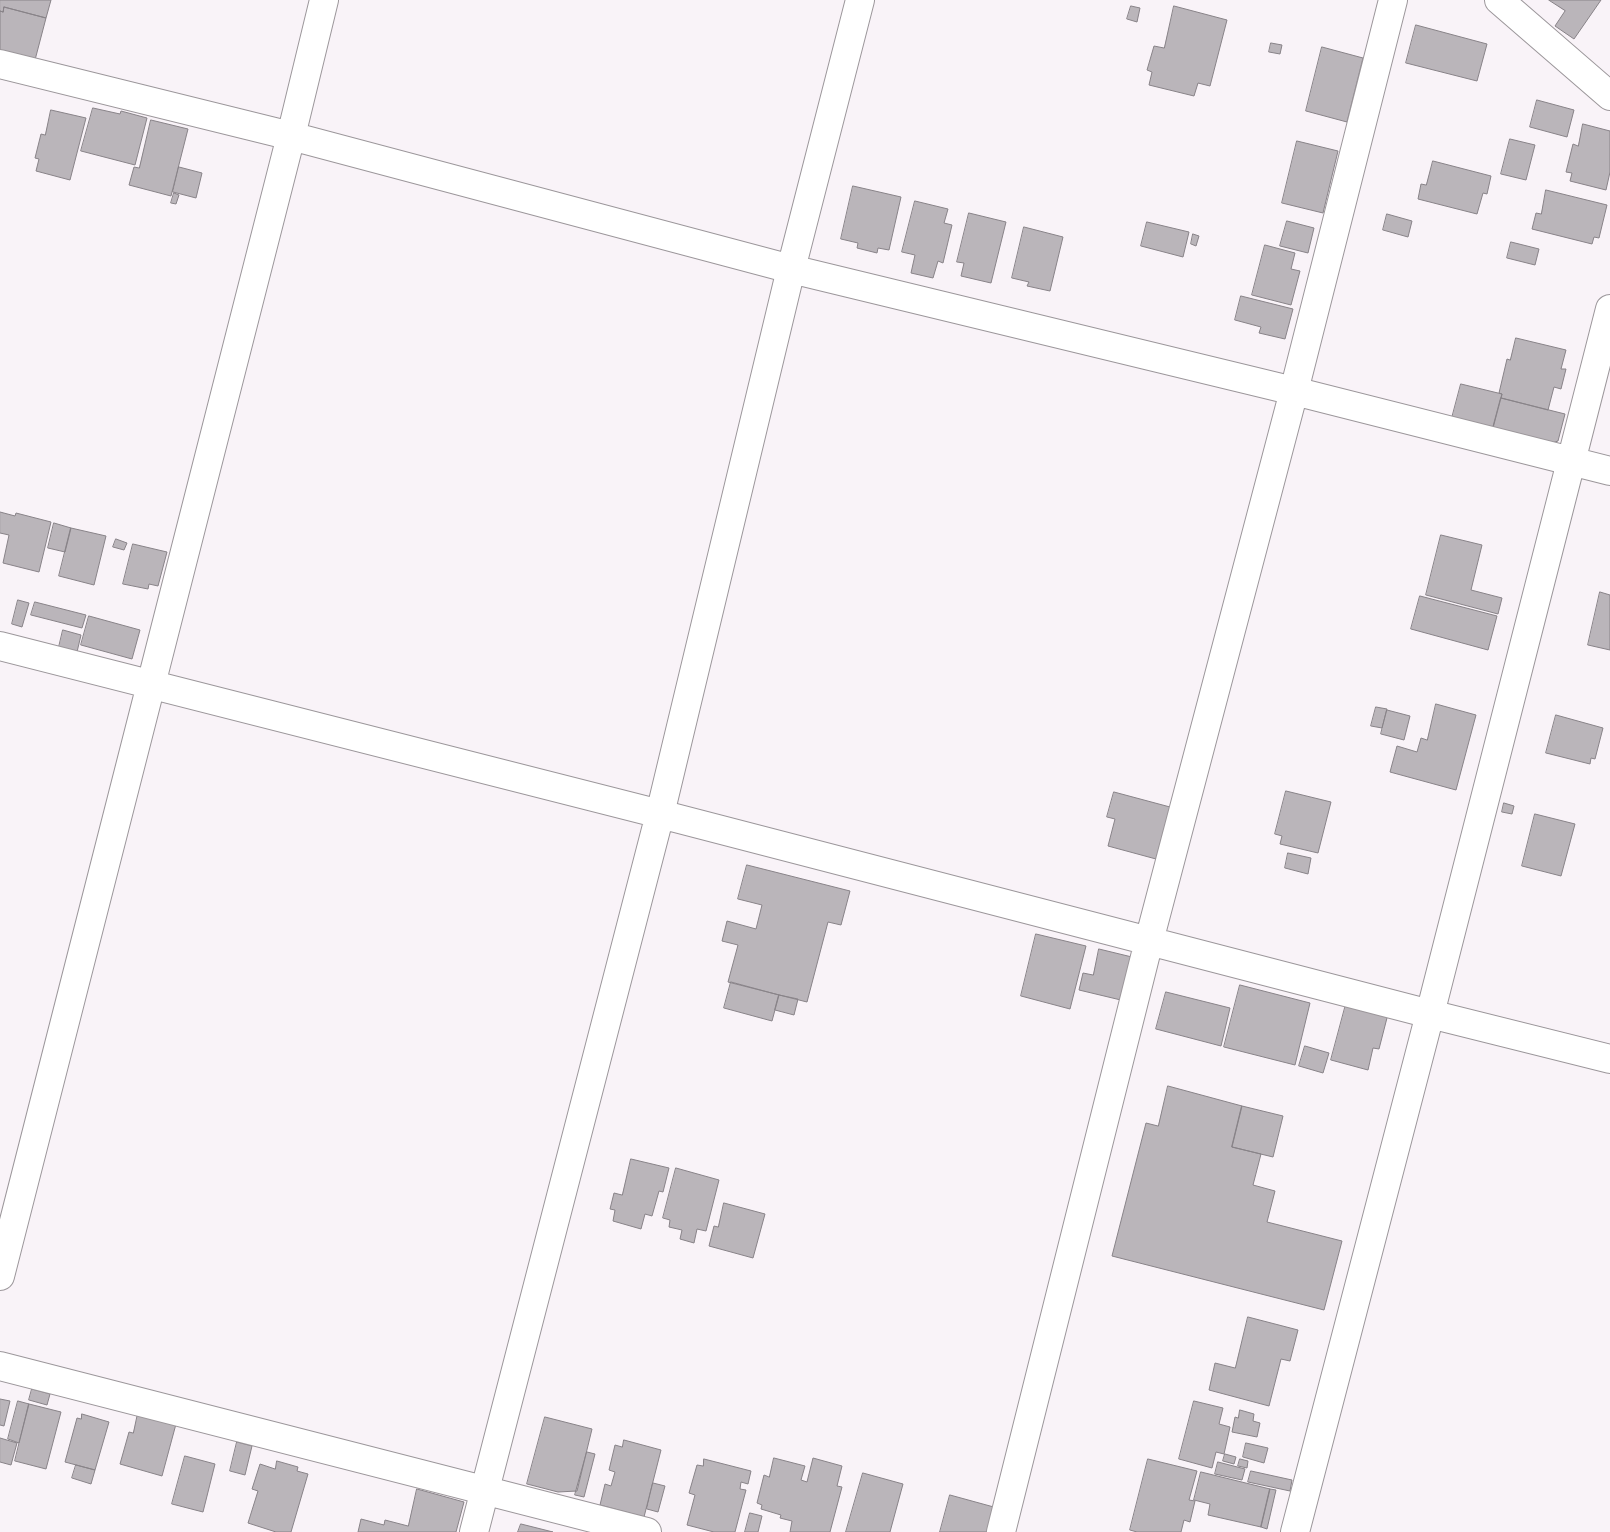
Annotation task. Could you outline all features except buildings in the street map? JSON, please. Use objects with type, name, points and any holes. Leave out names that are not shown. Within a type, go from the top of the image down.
[{"type":"street","points":[[0,1276],[324,0]]},
{"type":"street","points":[[474,1532],[660,814],[791,269],[860,0]]},
{"type":"street","points":[[1001,1532],[1150,941],[1394,0]]},
{"type":"street","points":[[1499,0],[1610,96]]},
{"type":"street","points":[[0,64],[291,136],[791,269],[1294,391],[1610,471]]},
{"type":"street","points":[[1295,1532],[1430,1014],[1610,309]]},
{"type":"street","points":[[0,646],[1610,1059]]},
{"type":"street","points":[[0,1366],[647,1532]]}]
